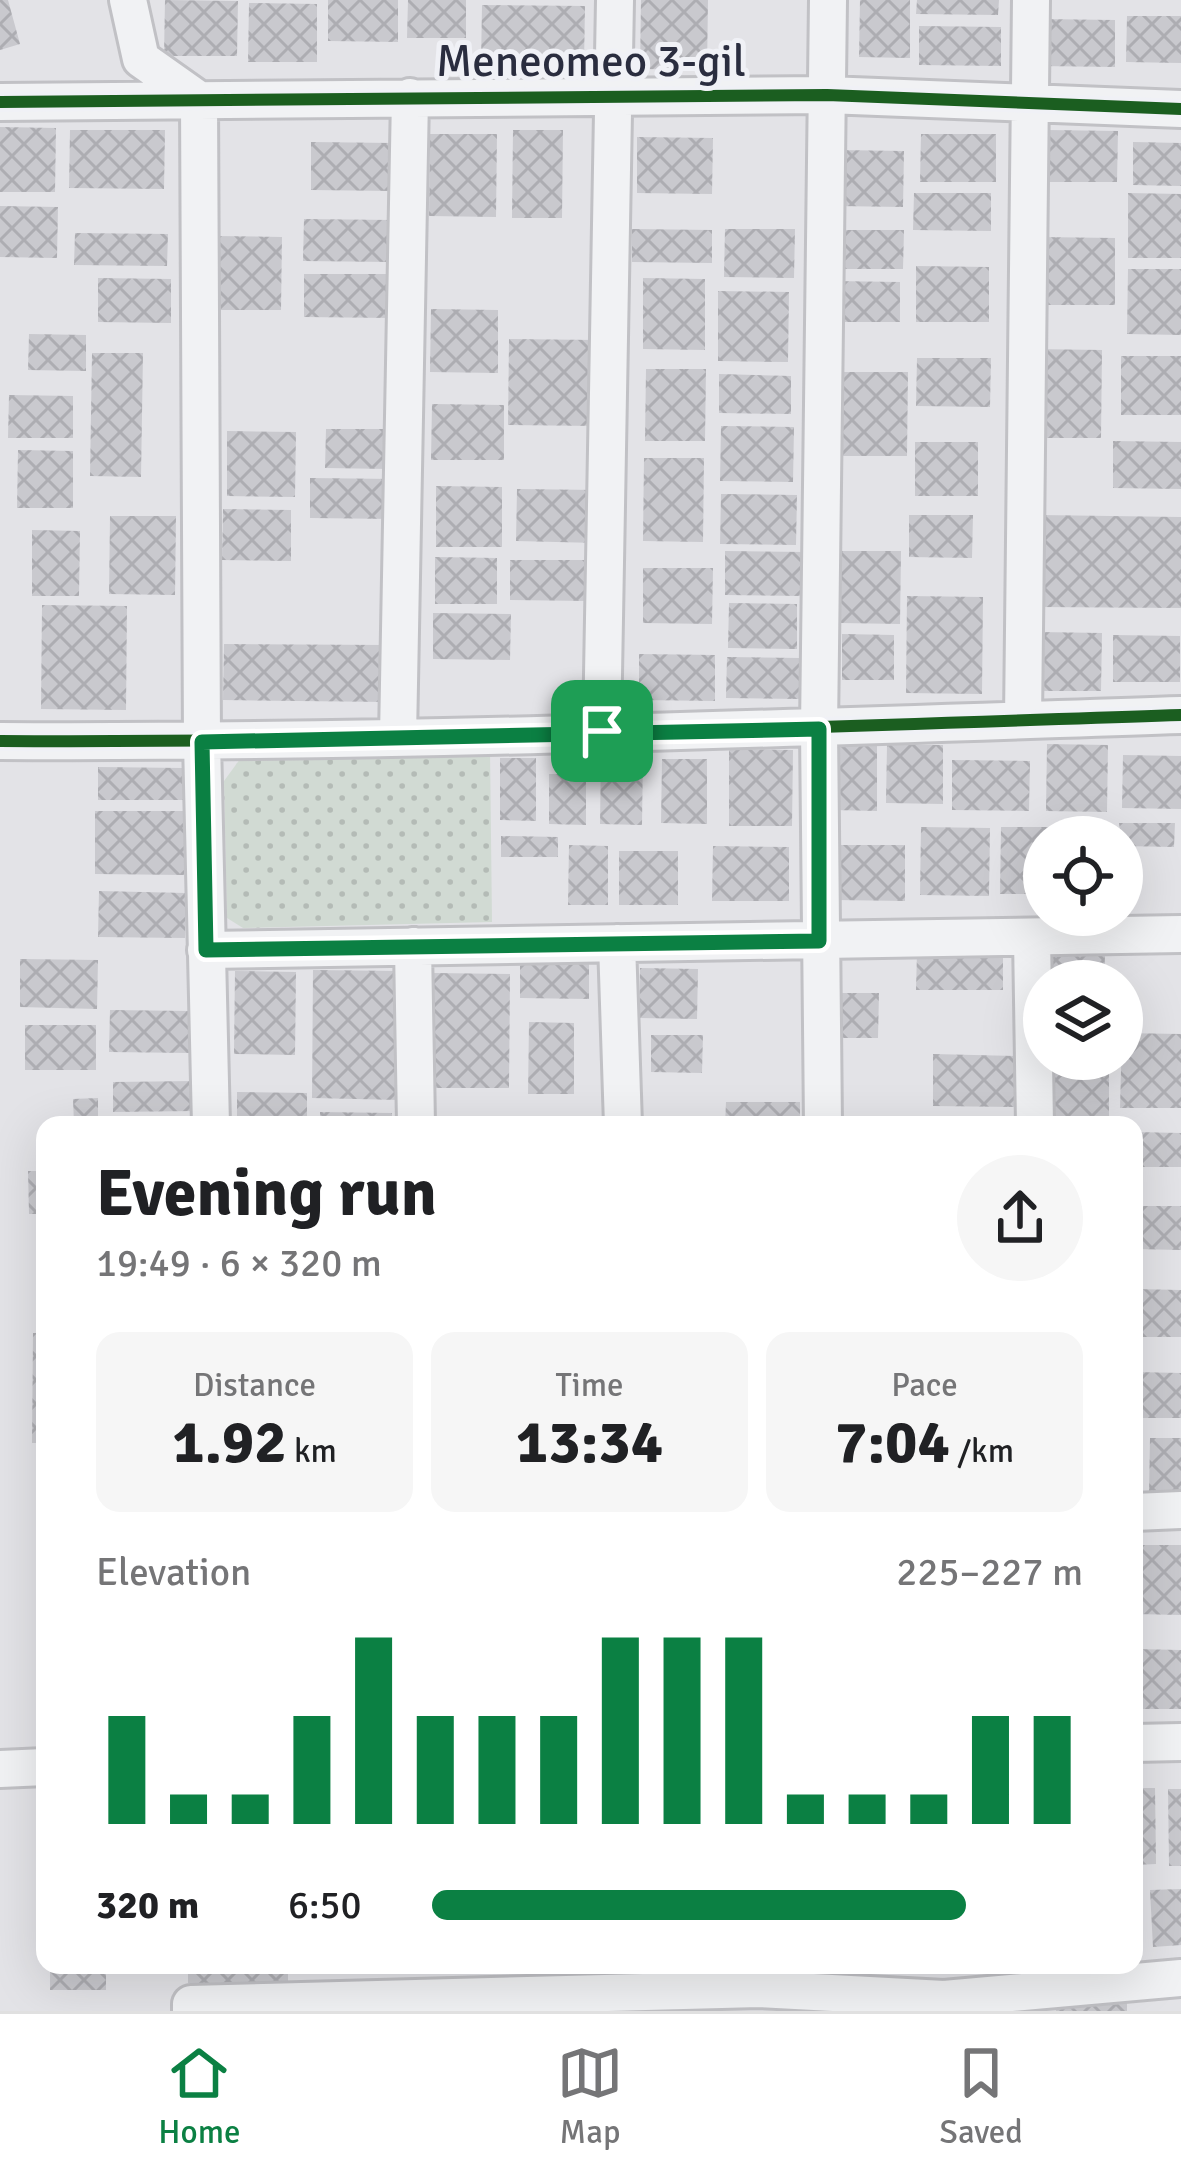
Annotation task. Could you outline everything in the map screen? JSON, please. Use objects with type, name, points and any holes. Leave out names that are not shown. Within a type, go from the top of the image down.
[{"type":"street","points":[[128,0],[141,59],[199,100],[202,742],[212,1116]]},
{"type":"street","name":"Meneomeo 3-gil","points":[[602,731],[614,0]]},
{"type":"street","points":[[823,1116],[819,729],[828,0]]},
{"type":"street","points":[[1023,720],[1031,0]]},
{"type":"street","name":"Meneomeo 3-gil","points":[[0,102],[827,95],[1181,109]]},
{"type":"street","name":"Meneomeo 3-gil","points":[[398,737],[410,97]]},
{"type":"street","points":[[0,741],[202,742],[819,729],[1181,716]]},
{"type":"street","points":[[206,950],[1181,934]]},
{"type":"street","points":[[1032,937],[1035,1116]]},
{"type":"street","points":[[617,944],[623,1116]]},
{"type":"street","points":[[412,946],[416,1116]]},
{"type":"street","points":[[1143,1512],[1181,1510]]},
{"type":"street","points":[[1143,1743],[1181,1742]]},
{"type":"street","points":[[0,1768],[36,1766]]},
{"type":"street","points":[[191,2011],[191,2004],[306,1983],[370,2005],[759,2000],[944,1992],[1143,1995],[1181,1978]]},
{"type":"shaded area","points":[[490,749],[492,922],[243,928],[227,918],[224,781],[243,755]]},
{"type":"building","points":[[0,0],[8,0],[20,44],[0,50]]},
{"type":"building","points":[[165,0],[238,1],[237,56],[164,56]]},
{"type":"building","points":[[328,0],[398,0],[398,42],[328,41]]},
{"type":"building","points":[[408,0],[466,0],[466,38],[407,38]]},
{"type":"building","points":[[641,0],[708,0],[707,70],[640,69]]},
{"type":"building","points":[[860,0],[910,0],[910,58],[859,57]]},
{"type":"building","points":[[917,0],[999,0],[998,15],[916,14]]},
{"type":"building","points":[[249,3],[317,4],[317,62],[248,62]]},
{"type":"building","points":[[482,5],[585,6],[584,64],[481,63]]},
{"type":"building","points":[[1127,16],[1181,16],[1181,63],[1126,62]]},
{"type":"building","points":[[1040,19],[1115,20],[1115,67],[1039,66]]},
{"type":"building","points":[[919,26],[1001,27],[1001,66],[919,65]]},
{"type":"building","points":[[0,127],[56,128],[55,192],[0,192]]},
{"type":"building","points":[[70,130],[165,130],[164,189],[69,188]]},
{"type":"building","points":[[513,130],[563,130],[562,218],[512,218]]},
{"type":"building","points":[[1047,130],[1118,131],[1117,182],[1047,182]]},
{"type":"building","points":[[430,134],[497,134],[496,217],[429,216]]},
{"type":"building","points":[[921,134],[996,134],[996,182],[920,182]]},
{"type":"building","points":[[637,137],[713,138],[712,194],[637,193]]},
{"type":"building","points":[[311,142],[392,143],[392,191],[311,190]]},
{"type":"building","points":[[1133,142],[1181,143],[1181,186],[1133,185]]},
{"type":"building","points":[[838,150],[904,151],[903,207],[837,206]]},
{"type":"building","points":[[914,193],[991,193],[991,231],[913,230]]},
{"type":"building","points":[[1128,193],[1181,194],[1181,258],[1128,258]]},
{"type":"building","points":[[0,206],[58,207],[57,258],[0,257]]},
{"type":"building","points":[[304,219],[391,220],[390,262],[303,261]]},
{"type":"building","points":[[632,229],[712,230],[712,263],[632,262]]},
{"type":"building","points":[[725,229],[795,229],[794,278],[724,277]]},
{"type":"building","points":[[841,230],[904,230],[903,269],[840,269]]},
{"type":"building","points":[[75,233],[168,234],[167,266],[74,265]]},
{"type":"building","points":[[215,236],[282,237],[281,310],[214,310]]},
{"type":"building","points":[[1039,237],[1115,238],[1115,305],[1038,305]]},
{"type":"building","points":[[916,266],[989,267],[989,322],[916,322]]},
{"type":"building","points":[[1128,269],[1181,269],[1181,335],[1127,334]]},
{"type":"building","points":[[304,274],[391,274],[390,318],[304,317]]},
{"type":"building","points":[[98,278],[171,279],[171,323],[98,322]]},
{"type":"building","points":[[643,278],[705,279],[705,350],[643,349]]},
{"type":"building","points":[[832,281],[900,282],[900,322],[831,322]]},
{"type":"building","points":[[718,291],[789,292],[788,362],[718,361]]},
{"type":"building","points":[[431,309],[498,310],[498,373],[430,372]]},
{"type":"building","points":[[29,334],[86,335],[86,371],[28,370]]},
{"type":"building","points":[[509,339],[596,340],[595,426],[508,425]]},
{"type":"building","points":[[1031,349],[1102,350],[1101,438],[1030,438]]},
{"type":"building","points":[[92,353],[143,353],[141,477],[90,476]]},
{"type":"building","points":[[1121,356],[1181,356],[1181,415],[1121,415]]},
{"type":"building","points":[[917,358],[991,358],[990,407],[916,406]]},
{"type":"building","points":[[646,369],[706,369],[705,441],[645,441]]},
{"type":"building","points":[[837,372],[908,372],[907,456],[836,456]]},
{"type":"building","points":[[719,374],[791,376],[791,414],[719,413]]},
{"type":"building","points":[[9,395],[73,396],[73,438],[8,438]]},
{"type":"building","points":[[432,404],[504,405],[504,460],[431,460]]},
{"type":"building","points":[[721,426],[794,427],[793,482],[720,481]]},
{"type":"building","points":[[326,429],[390,429],[390,469],[325,468]]},
{"type":"building","points":[[227,431],[296,432],[295,497],[227,496]]},
{"type":"building","points":[[1113,441],[1181,442],[1181,489],[1113,488]]},
{"type":"building","points":[[915,442],[978,442],[978,496],[915,496]]},
{"type":"building","points":[[18,450],[73,451],[73,508],[17,508]]},
{"type":"building","points":[[644,458],[704,458],[703,542],[643,541]]},
{"type":"building","points":[[310,478],[394,479],[394,519],[310,518]]},
{"type":"building","points":[[436,486],[502,487],[502,547],[436,547]]},
{"type":"building","points":[[517,489],[597,490],[597,543],[516,541]]},
{"type":"building","points":[[721,494],[797,495],[796,545],[720,544]]},
{"type":"building","points":[[223,509],[291,510],[291,561],[222,560]]},
{"type":"building","points":[[909,515],[973,515],[972,558],[909,557]]},
{"type":"building","points":[[1040,515],[1181,517],[1181,608],[1039,607]]},
{"type":"building","points":[[110,516],[176,516],[175,595],[109,594]]},
{"type":"building","points":[[32,530],[80,531],[79,596],[32,596]]},
{"type":"building","points":[[725,551],[804,552],[803,596],[725,595]]},
{"type":"building","points":[[841,551],[901,551],[900,624],[840,623]]},
{"type":"building","points":[[435,557],[497,558],[497,604],[435,604]]},
{"type":"building","points":[[510,560],[588,560],[588,601],[510,600]]},
{"type":"building","points":[[643,568],[713,568],[712,624],[643,623]]},
{"type":"building","points":[[907,596],[983,597],[982,694],[906,693]]},
{"type":"building","points":[[729,603],[797,604],[797,649],[728,648]]},
{"type":"building","points":[[42,605],[127,606],[126,710],[41,709]]},
{"type":"building","points":[[433,613],[511,614],[510,660],[433,659]]},
{"type":"building","points":[[1039,632],[1102,633],[1101,691],[1038,691]]},
{"type":"building","points":[[842,634],[894,635],[894,680],[842,680]]},
{"type":"building","points":[[1113,635],[1180,636],[1180,682],[1113,682]]},
{"type":"building","points":[[224,644],[387,645],[386,702],[223,700]]},
{"type":"building","points":[[639,654],[715,655],[715,701],[639,700]]},
{"type":"building","points":[[727,657],[800,658],[799,699],[726,698]]},
{"type":"building","points":[[833,741],[877,742],[877,811],[833,810]]},
{"type":"building","points":[[1047,744],[1108,745],[1107,812],[1046,811]]},
{"type":"building","points":[[887,745],[943,745],[943,804],[886,803]]},
{"type":"building","points":[[729,749],[793,750],[792,826],[729,826]]},
{"type":"building","points":[[601,754],[643,755],[642,825],[600,824]]},
{"type":"building","points":[[1123,755],[1181,756],[1181,809],[1122,808]]},
{"type":"building","points":[[500,758],[536,758],[536,821],[500,820]]},
{"type":"building","points":[[662,759],[707,759],[707,824],[661,823]]},
{"type":"building","points":[[952,760],[1030,761],[1029,811],[952,810]]},
{"type":"building","points":[[98,767],[183,768],[183,800],[98,800]]},
{"type":"building","points":[[549,774],[586,774],[586,825],[549,824]]},
{"type":"building","points":[[95,811],[185,811],[184,875],[95,874]]},
{"type":"building","points":[[1143,823],[1175,823],[1174,847],[1143,846]]},
{"type":"building","points":[[921,827],[990,828],[989,896],[920,895]]},
{"type":"building","points":[[1001,827],[1023,827],[1023,894],[1000,894]]},
{"type":"building","points":[[501,836],[558,837],[558,857],[501,857]]},
{"type":"building","points":[[569,845],[608,846],[608,905],[568,905]]},
{"type":"building","points":[[837,845],[905,845],[905,901],[836,900]]},
{"type":"building","points":[[713,846],[789,847],[789,901],[712,901]]},
{"type":"building","points":[[619,851],[678,851],[678,905],[619,905]]},
{"type":"building","points":[[99,891],[186,893],[185,938],[98,937]]},
{"type":"building","points":[[917,952],[1003,953],[1003,990],[916,990]]},
{"type":"building","points":[[1043,955],[1105,955],[1105,960],[1043,960]]},
{"type":"building","points":[[20,959],[98,960],[97,1009],[20,1007]]},
{"type":"building","points":[[520,962],[589,962],[589,999],[520,998]]},
{"type":"building","points":[[640,968],[698,969],[697,1019],[639,1018]]},
{"type":"building","points":[[313,970],[400,971],[399,1100],[312,1098]]},
{"type":"building","points":[[235,971],[296,972],[295,1055],[234,1054]]},
{"type":"building","points":[[434,973],[510,974],[509,1088],[433,1088]]},
{"type":"building","points":[[841,993],[879,993],[878,1038],[841,1038]]},
{"type":"building","points":[[110,1010],[190,1011],[190,1053],[109,1052]]},
{"type":"building","points":[[529,1022],[574,1023],[574,1094],[528,1094]]},
{"type":"building","points":[[25,1025],[96,1025],[96,1070],[25,1070]]},
{"type":"building","points":[[1143,1033],[1181,1034],[1181,1108],[1120,1108],[1121,1080],[1143,1080]]},
{"type":"building","points":[[651,1035],[703,1035],[702,1073],[651,1072]]},
{"type":"building","points":[[933,1054],[1015,1056],[1014,1107],[933,1106]]},
{"type":"building","points":[[1052,1080],[1109,1080],[1109,1116],[1051,1116]]},
{"type":"building","points":[[195,1081],[195,1111],[113,1112],[113,1082]]},
{"type":"building","points":[[237,1092],[307,1093],[307,1116],[237,1116]]},
{"type":"building","points":[[98,1098],[98,1116],[74,1116],[73,1099]]},
{"type":"building","points":[[726,1102],[800,1102],[800,1116],[725,1116]]},
{"type":"building","points":[[320,1112],[392,1113],[392,1116],[320,1116]]},
{"type":"building","points":[[1143,1132],[1181,1133],[1181,1167],[1143,1167]]},
{"type":"building","points":[[28,1171],[36,1171],[36,1214],[29,1214]]},
{"type":"building","points":[[1143,1206],[1181,1206],[1181,1250],[1143,1249]]},
{"type":"building","points":[[1143,1289],[1181,1290],[1181,1337],[1143,1337]]},
{"type":"building","points":[[33,1333],[36,1333],[36,1443],[32,1443]]},
{"type":"building","points":[[1143,1372],[1181,1373],[1181,1418],[1143,1418]]},
{"type":"building","points":[[1150,1438],[1181,1438],[1181,1494],[1149,1494]]},
{"type":"building","points":[[1143,1545],[1181,1545],[1181,1615],[1143,1614]]},
{"type":"building","points":[[1143,1649],[1181,1650],[1181,1709],[1143,1709]]},
{"type":"building","points":[[1143,1788],[1155,1788],[1156,1864],[1143,1865]]},
{"type":"building","points":[[1168,1789],[1181,1789],[1181,1866],[1169,1866]]},
{"type":"building","points":[[1181,1889],[1181,1945],[1153,1947],[1150,1890]]},
{"type":"building","points":[[50,1974],[106,1974],[106,1990],[50,1990]]},
{"type":"building","points":[[188,1974],[288,1974],[288,1984],[188,1983]]},
{"type":"building","points":[[1056,2000],[1127,2000],[1127,2011],[1056,2011]]},
{"type":"cycle path","points":[[0,102],[827,95],[1181,109]]},
{"type":"cycle path","points":[[0,741],[443,737],[1181,715]]},
{"type":"route","points":[[819,729],[819,941],[206,950],[202,742],[602,731],[819,729]]}]
